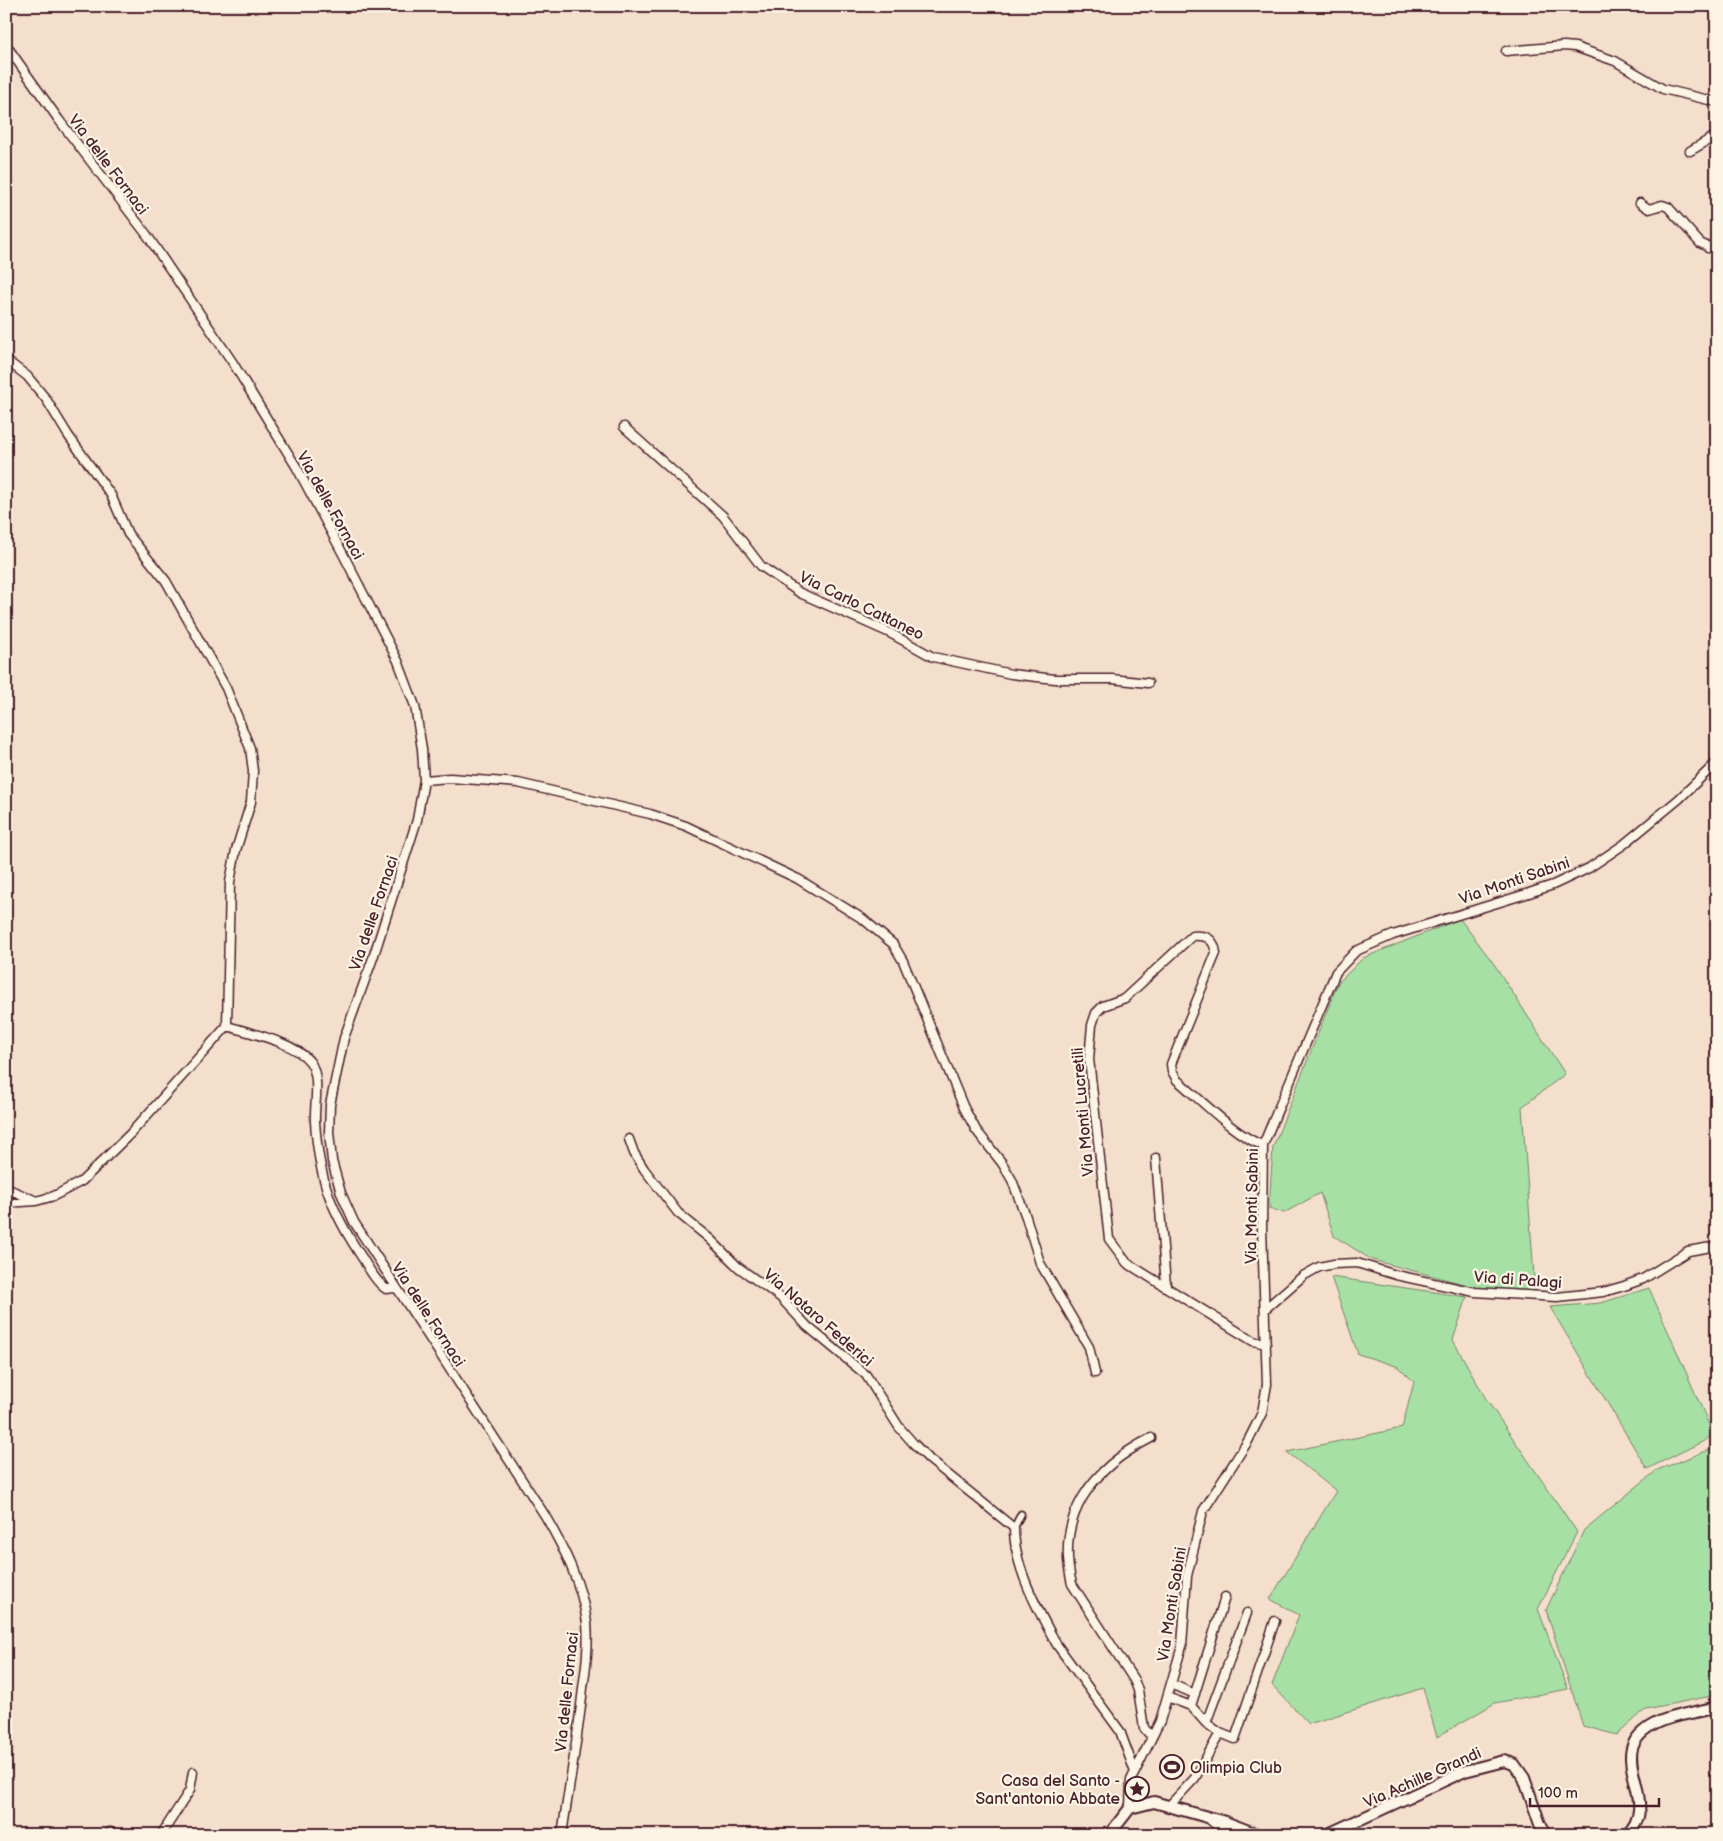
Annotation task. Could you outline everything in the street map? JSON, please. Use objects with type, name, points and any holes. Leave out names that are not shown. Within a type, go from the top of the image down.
[{"type":"main road","points":[[1627,1835],[1636,1822],[1640,1807],[1629,1761],[1633,1742],[1640,1734],[1655,1724],[1717,1707]]},
{"type":"main road","name":"Via Achille Grandi","points":[[1326,1835],[1465,1771],[1504,1761],[1514,1764],[1524,1778],[1540,1824],[1546,1835]]},
{"type":"main road","points":[[1109,1835],[1130,1808],[1154,1802],[1207,1817],[1259,1835]]},
{"type":"street","name":"Via delle Fornaci","points":[[6,45],[59,120],[147,235],[233,363],[297,468],[408,683],[419,726],[424,780],[414,834],[344,1038],[330,1112],[332,1160],[346,1206],[395,1288],[544,1514],[565,1552],[578,1585],[587,1623],[587,1654],[562,1835]]},
{"type":"street","points":[[1506,51],[1564,46],[1574,47],[1615,61],[1667,91],[1717,102]]},
{"type":"street","points":[[1690,151],[1717,135]]},
{"type":"street","points":[[1640,202],[1650,209],[1662,205],[1668,207],[1698,241],[1708,248],[1717,251]]},
{"type":"street","points":[[1708,248],[1717,242]]},
{"type":"street","points":[[6,360],[27,376],[43,394],[68,435],[111,495],[128,534],[166,581],[224,683],[250,748],[254,771],[252,793],[233,861],[230,888],[227,1026],[131,1134],[85,1178],[65,1191],[36,1201],[6,1203]]},
{"type":"street","name":"Via Carlo Cattaneo","points":[[624,427],[723,516],[761,566],[800,592],[888,632],[933,657],[1011,674],[1055,679],[1124,680],[1148,683]]},
{"type":"street","name":"Via Monti Sabini","points":[[1130,1808],[1131,1780],[1160,1721],[1182,1646],[1187,1576],[1203,1511],[1248,1441],[1262,1413],[1267,1384],[1263,1145],[1333,978],[1350,956],[1393,935],[1526,894],[1579,873],[1615,851],[1680,799],[1717,762]]},
{"type":"street","points":[[424,780],[450,778],[527,785],[650,814],[686,826],[798,879],[863,919],[888,938],[903,961],[964,1108],[976,1130],[1002,1163],[1012,1180],[1040,1263],[1089,1347],[1095,1373]]},
{"type":"street","name":"Via Monti Lucretili","points":[[1263,1145],[1254,1142],[1233,1126],[1177,1080],[1172,1071],[1171,1064],[1216,953],[1215,945],[1210,939],[1202,935],[1192,936],[1125,998],[1103,1006],[1096,1013],[1089,1044],[1109,1239],[1127,1263],[1253,1341],[1266,1344]]},
{"type":"street","points":[[227,1026],[289,1047],[302,1054],[311,1064],[314,1072],[315,1121],[319,1160],[333,1210],[345,1234],[379,1282],[386,1289],[395,1288]]},
{"type":"street","name":"Via Notaro Federici","points":[[629,1139],[634,1153],[644,1169],[678,1212],[710,1239],[738,1267],[780,1298],[807,1326],[866,1375],[899,1427],[919,1448],[952,1478],[1014,1528]]},
{"type":"street","points":[[1156,1158],[1166,1286]]},
{"type":"street","points":[[6,1188],[36,1201]]},
{"type":"street","name":"Via di Palagi","points":[[1265,1309],[1303,1276],[1319,1267],[1334,1264],[1357,1262],[1396,1275],[1475,1292],[1557,1297],[1603,1292],[1624,1286],[1643,1279],[1688,1251],[1717,1246]]},
{"type":"street","points":[[1151,1438],[1138,1445],[1112,1465],[1080,1499],[1069,1528],[1068,1567],[1072,1584],[1134,1680],[1138,1690],[1144,1728],[1152,1737]]},
{"type":"street","points":[[1021,1514],[1014,1528],[1014,1545],[1050,1632],[1057,1645],[1120,1731],[1135,1772]]},
{"type":"street","points":[[1191,1706],[1225,1597]]},
{"type":"street","points":[[1206,1723],[1247,1613]]},
{"type":"street","points":[[1167,1698],[1191,1706],[1206,1723],[1220,1733],[1235,1739],[1275,1621]]},
{"type":"street","points":[[1171,1684],[1195,1694]]},
{"type":"street","points":[[1169,1806],[1195,1778],[1220,1733]]},
{"type":"street","points":[[161,1835],[190,1790],[193,1772]]},
{"type":"street","points":[[1207,1817],[1227,1835]]},
{"type":"green space","points":[[1460,919],[1494,964],[1565,1074],[1522,1107],[1535,1291],[1479,1288],[1372,1260],[1334,1236],[1320,1193],[1284,1213],[1269,1208],[1273,1147],[1338,983],[1363,958]]},
{"type":"green space","points":[[1331,1277],[1467,1297],[1453,1340],[1486,1399],[1577,1532],[1538,1609],[1568,1689],[1495,1703],[1437,1737],[1423,1688],[1309,1724],[1272,1685],[1299,1615],[1270,1599],[1336,1491],[1287,1452],[1402,1428],[1414,1382],[1399,1367],[1358,1354]]},
{"type":"green space","points":[[1649,1288],[1714,1436],[1647,1469],[1550,1307],[1601,1303]]},
{"type":"green space","points":[[1717,1447],[1717,1695],[1646,1709],[1617,1735],[1583,1726],[1546,1610],[1584,1530],[1657,1470]]},
{"type":"place","name":"Olimpia Club","points":[[1172,1767]]},
{"type":"place","name":"Casa del Santo - Sant'antonio Abbate","points":[[1137,1789]]}]
